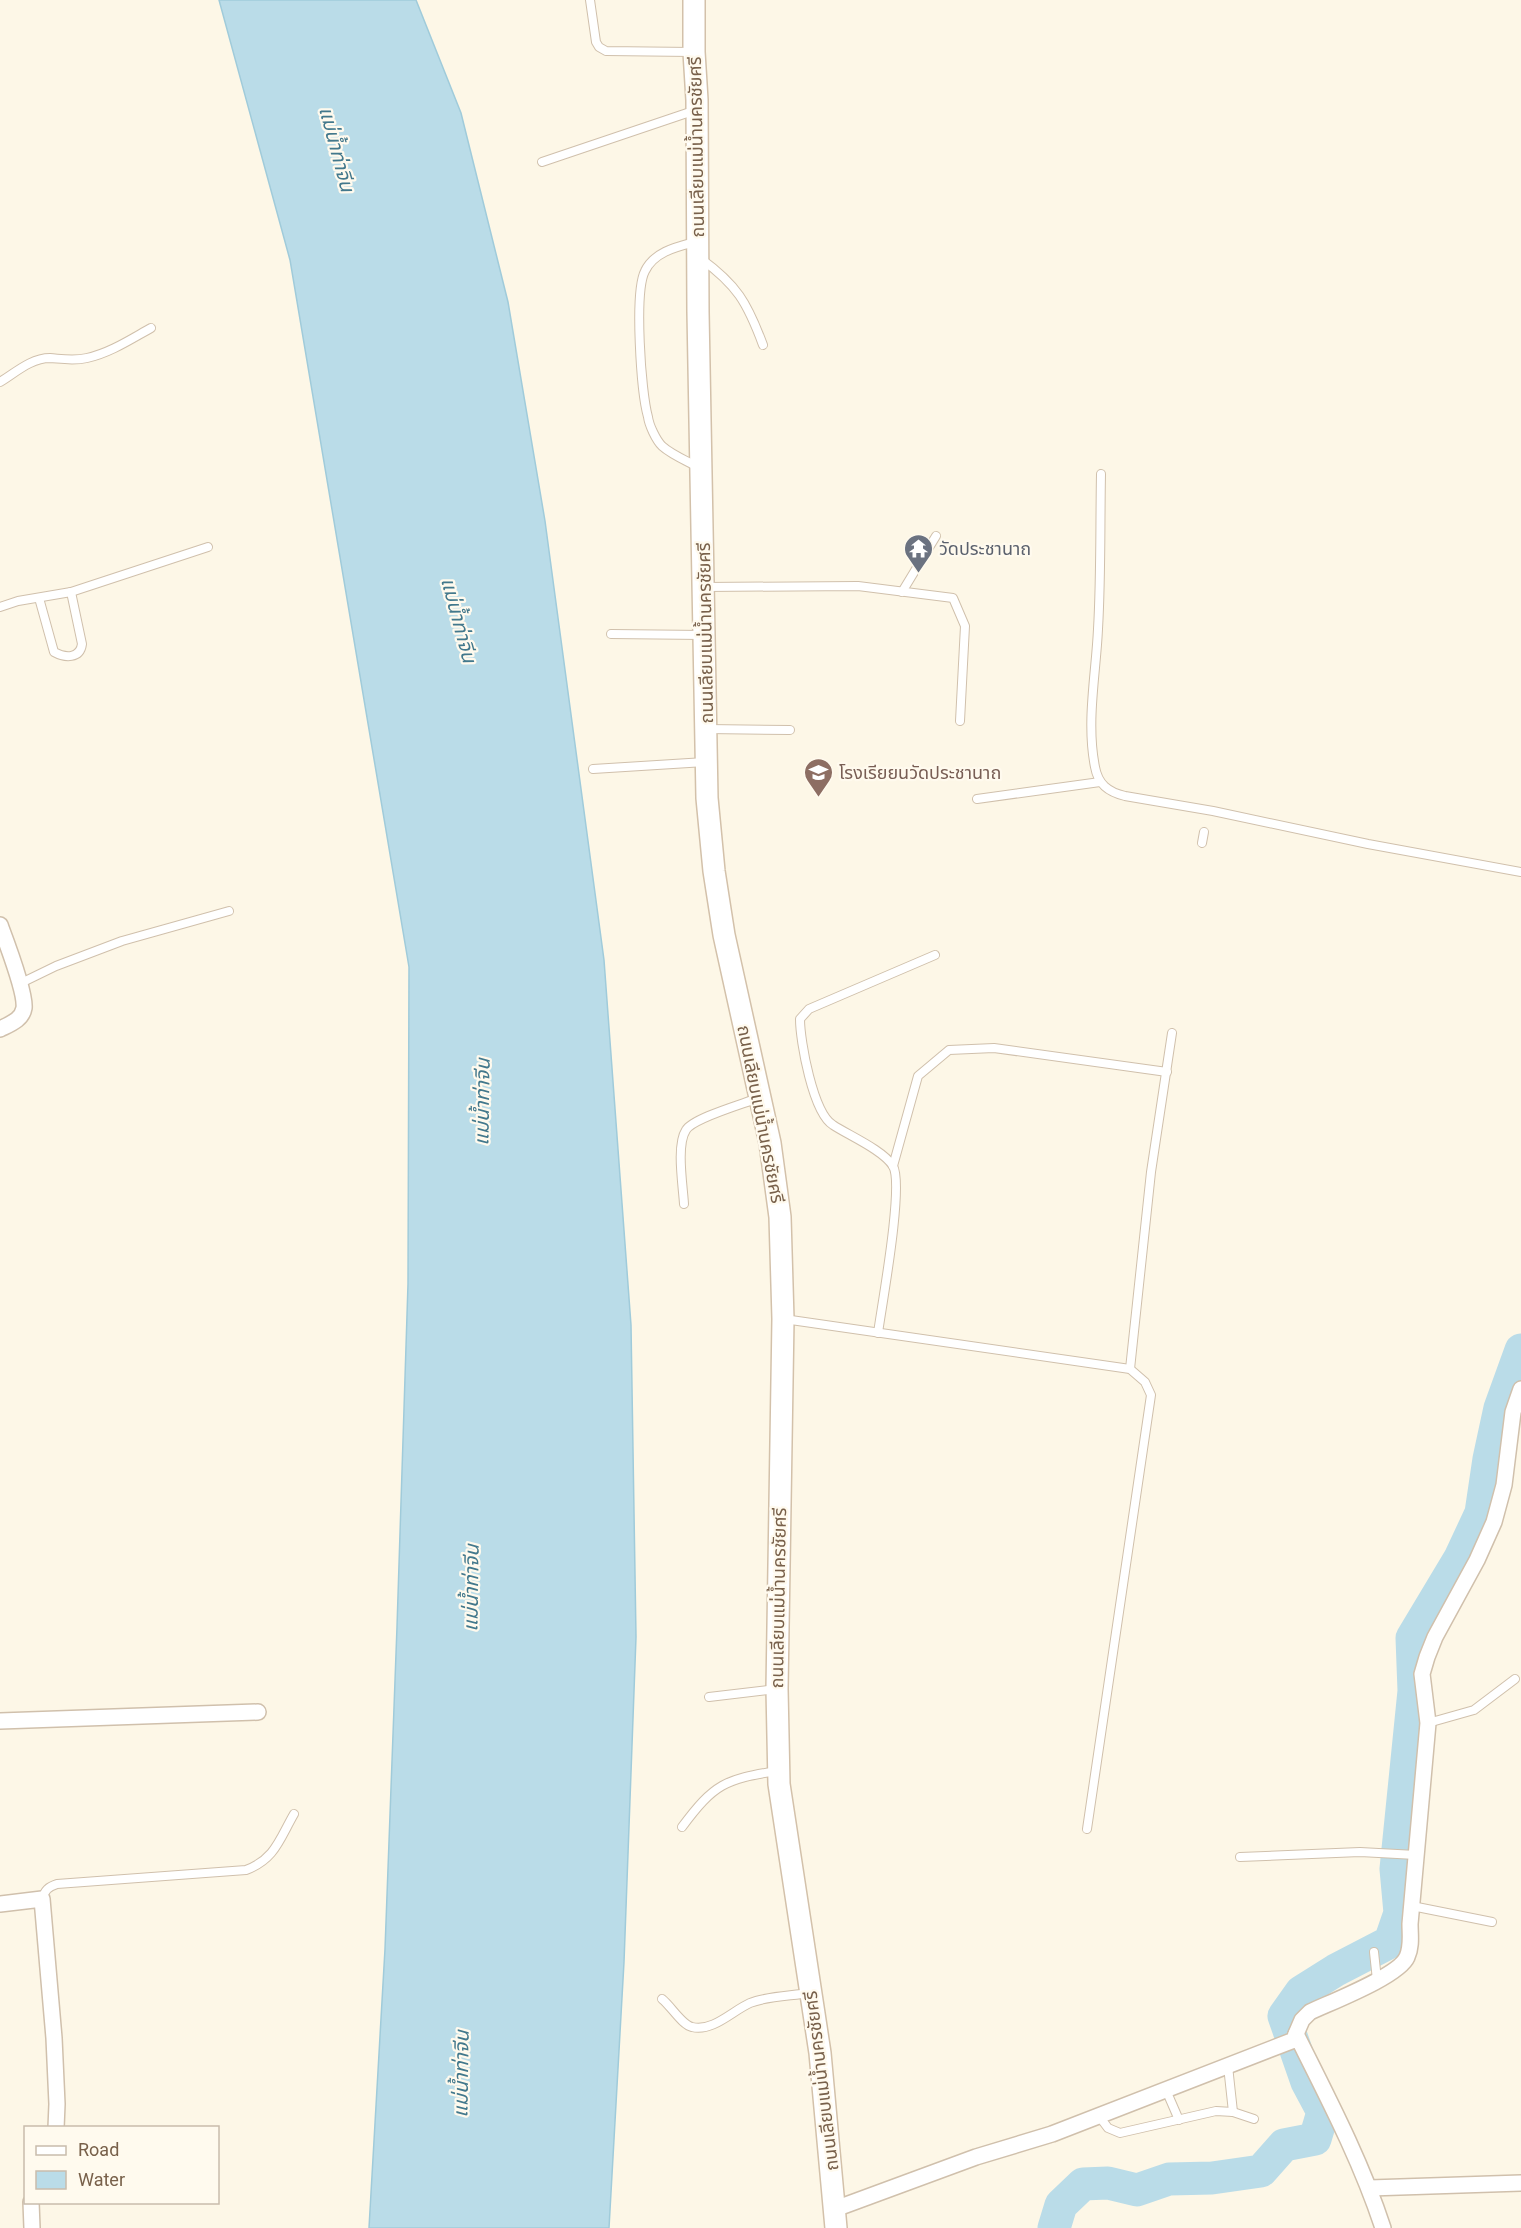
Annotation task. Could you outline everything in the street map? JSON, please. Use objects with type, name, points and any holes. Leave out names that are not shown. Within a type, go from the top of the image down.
[{"type":"main road","name":"ถนนเลียบแม่น้ำนครชัยศรี","points":[[694,0],[708,808],[724,935],[770,1143],[780,1217],[783,1319],[777,1689],[778,1771],[786,1843],[820,2053],[836,2218]]},
{"type":"street","points":[[0,925],[19,984],[24,1008],[18,1020],[0,1029]]},
{"type":"street","points":[[836,2218],[976,2157],[1052,2134],[1276,2049],[1295,2037],[1302,2020],[1310,2012],[1401,1966],[1407,1959],[1410,1948],[1412,1906],[1411,1854],[1428,1723],[1422,1674],[1435,1637],[1477,1560],[1494,1522],[1504,1485],[1514,1412],[1521,1389]]},
{"type":"street","points":[[0,1721],[258,1712]]},
{"type":"street","points":[[0,1904],[42,1899],[54,2038],[56,2126]]},
{"type":"street","points":[[1295,2037],[1370,2188],[1383,2228]]},
{"type":"street","points":[[1370,2188],[1521,2183]]},
{"type":"street","points":[[31,2204],[32,2228]]},
{"type":"lane","points":[[590,0],[596,42],[606,51],[694,52]]},
{"type":"lane","points":[[542,162],[697,109]]},
{"type":"lane","points":[[702,470],[661,445],[648,420],[639,327],[643,272],[651,260],[671,248],[698,249],[741,296],[750,311],[763,345]]},
{"type":"lane","points":[[0,382],[40,359],[72,361],[89,358],[116,347],[151,328]]},
{"type":"lane","points":[[1101,474],[1098,630],[1091,724],[1095,767],[1100,782],[1114,793],[1125,796],[1213,811],[1368,844],[1521,872]]},
{"type":"lane","points":[[902,592],[936,536]]},
{"type":"lane","points":[[0,607],[71,592],[208,547]]},
{"type":"lane","points":[[704,586],[858,586],[953,598],[965,626],[960,721]]},
{"type":"lane","points":[[39,598],[54,652],[69,656],[77,654],[82,644],[71,592]]},
{"type":"lane","points":[[611,634],[705,634]]},
{"type":"lane","points":[[706,729],[790,730]]},
{"type":"lane","points":[[593,769],[707,762]]},
{"type":"lane","points":[[977,799],[1100,782]]},
{"type":"lane","points":[[1202,843],[1204,832]]},
{"type":"lane","points":[[19,984],[56,966],[123,941],[229,911]]},
{"type":"lane","points":[[893,1166],[876,1151],[830,1124],[817,1106],[800,1033],[800,1019],[809,1009],[935,956]]},
{"type":"lane","points":[[1130,1369],[1151,1172],[1172,1033]]},
{"type":"lane","points":[[878,1333],[898,1196],[893,1166],[918,1076],[949,1050],[993,1048],[1167,1072]]},
{"type":"lane","points":[[684,1204],[681,1146],[686,1130],[697,1121],[760,1097]]},
{"type":"lane","points":[[783,1319],[1130,1369],[1145,1382],[1151,1395],[1087,1829]]},
{"type":"lane","points":[[1428,1723],[1474,1710],[1515,1679]]},
{"type":"lane","points":[[709,1697],[777,1689]]},
{"type":"lane","points":[[682,1827],[699,1803],[724,1783],[742,1776],[778,1771]]},
{"type":"lane","points":[[42,1899],[45,1891],[57,1884],[246,1870],[260,1865],[270,1856],[294,1814]]},
{"type":"lane","points":[[1240,1857],[1370,1852],[1411,1854]]},
{"type":"lane","points":[[1412,1906],[1492,1922]]},
{"type":"lane","points":[[1374,1955],[1377,1977]]},
{"type":"lane","points":[[662,1999],[671,2006],[685,2024],[692,2027],[708,2026],[718,2022],[754,2001],[811,1992]]},
{"type":"lane","points":[[1228,2066],[1233,2112]]},
{"type":"lane","points":[[1166,2090],[1179,2120]]},
{"type":"lane","points":[[1099,2116],[1108,2128],[1120,2133],[1216,2111],[1233,2112],[1254,2119]]},
{"type":"water","name":"แม่น้ำท่าจีน","points":[[219,0],[416,0],[461,113],[508,302],[545,521],[604,960],[631,1325],[636,1637],[624,1962],[609,2228],[369,2228],[385,1949],[408,1284],[409,967],[290,260]]},
{"type":"waterway","points":[[1054,2228],[1061,2205],[1083,2184],[1108,2183],[1137,2190],[1169,2179],[1212,2178],[1261,2171],[1284,2145],[1315,2139],[1323,2112],[1307,2082],[1284,2016],[1301,1992],[1336,1970],[1390,1942],[1400,1913],[1396,1869],[1414,1691],[1412,1638],[1460,1558],[1481,1513],[1500,1408],[1521,1350]]},
{"type":"place","name":"วัดประชานาถ","points":[[918,574]]},
{"type":"place","name":"โรงเรียยนวัดประชานาถ","points":[[818,798]]}]
